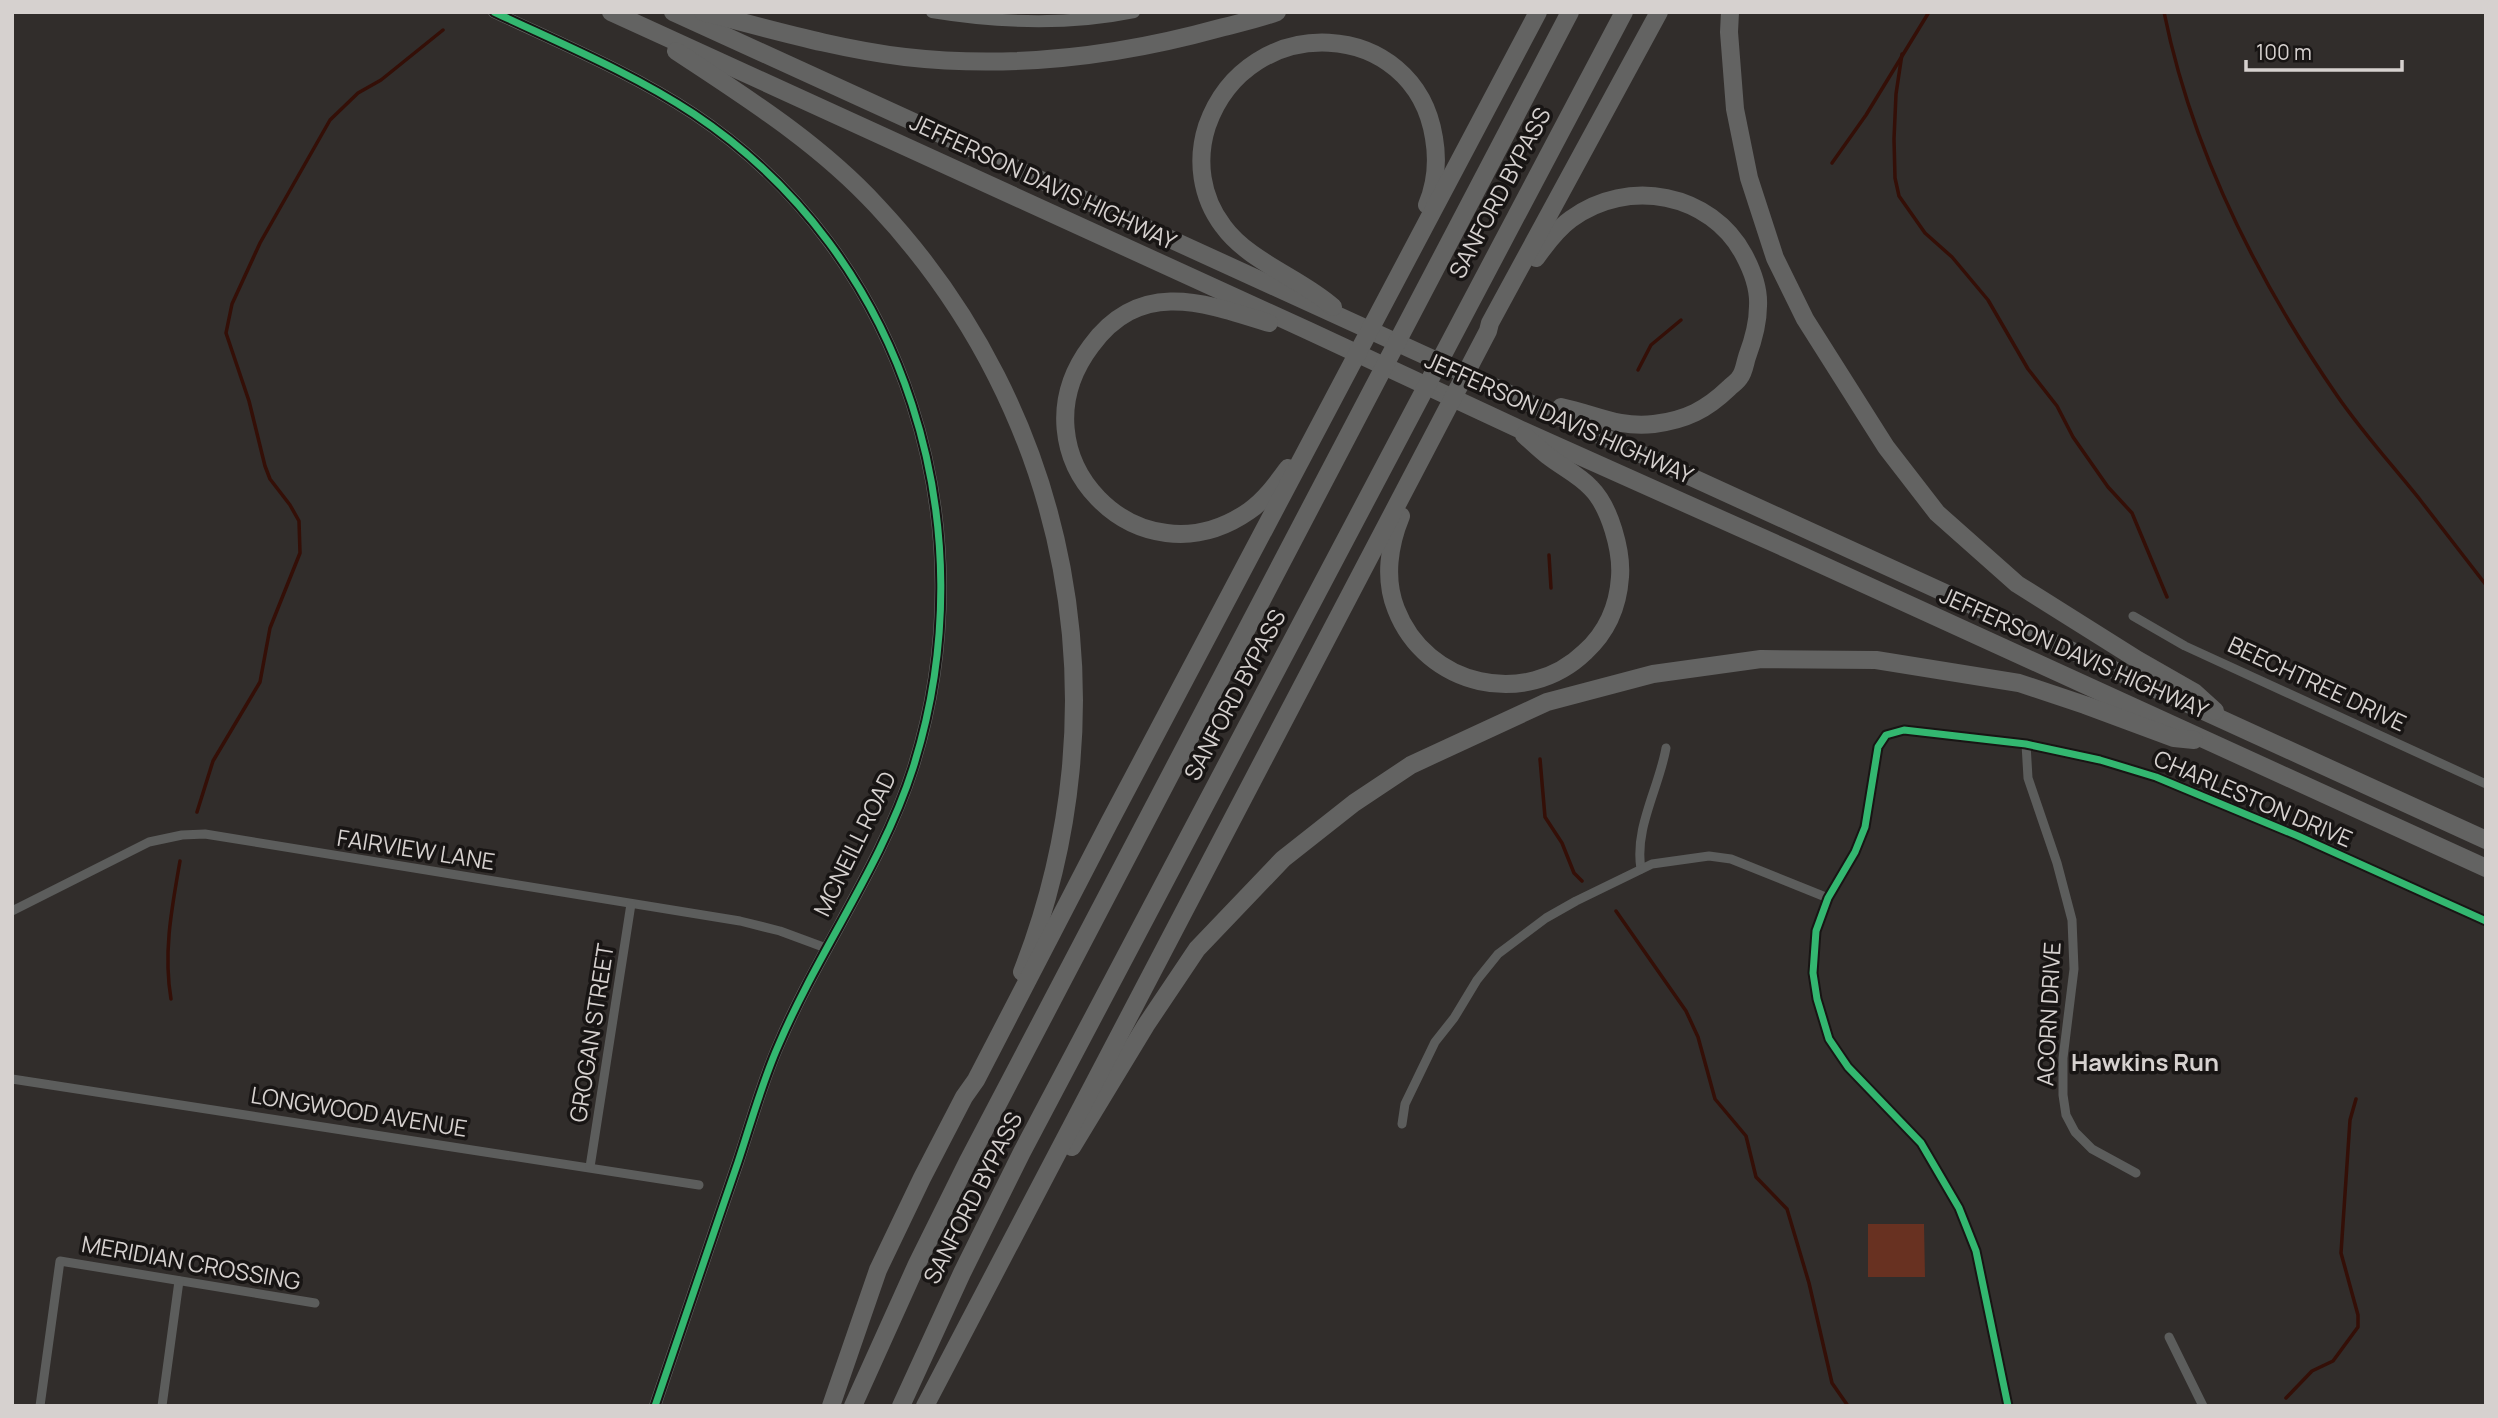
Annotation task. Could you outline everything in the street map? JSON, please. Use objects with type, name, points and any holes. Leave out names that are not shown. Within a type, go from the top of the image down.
[{"type":"highway","name":"JEFFERSON DAVIS HIGHWAY","points":[[611,12],[1517,428],[2486,868]]},
{"type":"highway","name":"JEFFERSON DAVIS HIGHWAY","points":[[673,12],[2486,840]]},
{"type":"highway","points":[[703,12],[789,35],[904,57],[978,61],[1046,59],[1138,48],[1276,12]]},
{"type":"highway","points":[[831,1406],[878,1270],[964,1097],[976,1080],[1538,12]]},
{"type":"highway","name":"SANFORD BYPASS","points":[[853,1406],[917,1264],[967,1163],[1570,12]]},
{"type":"highway","name":"SANFORD BYPASS","points":[[901,1406],[962,1273],[1022,1152],[1624,12]]},
{"type":"highway","points":[[925,1406],[1489,327],[1659,12]]},
{"type":"highway","points":[[1730,12],[1729,32],[1737,120],[1749,178],[1775,258],[1805,319],[1886,447],[1937,513],[2017,584],[2194,692],[2228,723]]},
{"type":"highway","points":[[630,20],[762,107],[796,133],[866,195],[902,233],[952,299],[980,344],[1014,413],[1040,481],[1058,548],[1070,613],[1074,733],[1066,810],[1050,886],[1032,944],[1013,993],[970,1077],[964,1097]]},
{"type":"highway","points":[[1346,319],[1315,291],[1265,262],[1238,241],[1224,228],[1212,210],[1205,191],[1200,160],[1208,123],[1224,90],[1258,59],[1296,44],[1323,42],[1351,46],[1375,55],[1402,74],[1418,94],[1432,122],[1437,162],[1430,198],[1391,290]]},
{"type":"highway","points":[[1489,327],[1504,309],[1528,268],[1547,243],[1570,219],[1611,199],[1635,195],[1664,196],[1688,203],[1707,213],[1736,240],[1752,271],[1759,304],[1754,338],[1741,377],[1711,406],[1683,419],[1653,424],[1626,424],[1602,420],[1565,407],[1534,404]]},
{"type":"highway","points":[[1309,331],[1280,326],[1206,303],[1175,301],[1153,304],[1125,314],[1100,333],[1078,363],[1066,399],[1064,432],[1073,461],[1089,489],[1130,523],[1158,532],[1188,533],[1209,529],[1250,511],[1275,486],[1298,454],[1320,415],[1336,397]]},
{"type":"highway","points":[[1432,438],[1396,527],[1388,563],[1396,610],[1419,645],[1436,662],[1457,674],[1480,682],[1520,684],[1540,680],[1560,671],[1595,643],[1609,622],[1618,596],[1620,571],[1618,541],[1592,488],[1547,456],[1517,428]]},
{"type":"highway","points":[[1006,1250],[1018,1237],[1146,1025],[1197,949],[1283,859],[1354,803],[1411,765],[1547,702],[1653,674],[1761,659],[1877,660],[2019,683],[2174,738],[2211,742]]},
{"type":"street","name":"MCNEILL ROAD","points":[[494,12],[644,84],[696,116],[740,150],[791,196],[836,251],[870,307],[899,368],[921,433],[932,476],[939,523],[942,568],[941,624],[926,724],[883,841],[777,1046],[655,1406]]},
{"type":"street","points":[[932,12],[983,20],[1048,22],[1134,12]]},
{"type":"street","name":"BEECHTREE DRIVE","points":[[2133,616],[2185,646],[2486,784]]},
{"type":"street","name":"CHARLESTON DRIVE","points":[[1828,898],[1855,852],[1865,827],[1878,747],[1886,735],[1904,730],[2026,744],[2100,760],[2156,777],[2298,836],[2486,921]]},
{"type":"street","name":"ACORN DRIVE","points":[[2026,744],[2028,778],[2073,920],[2074,969],[2063,1058],[2066,1115],[2076,1132],[2092,1149],[2136,1172]]},
{"type":"street","points":[[1641,869],[1639,857],[1642,834],[1666,748]]},
{"type":"street","name":"FAIRVIEW LANE","points":[[12,911],[142,844],[175,836],[205,834],[740,921],[780,931],[826,948]]},
{"type":"street","points":[[1402,1124],[1405,1104],[1435,1042],[1454,1018],[1477,980],[1498,954],[1546,918],[1641,869],[1685,858],[1709,856],[1731,859],[1828,898],[1816,931],[1813,973],[1829,1038],[1849,1067],[1921,1143],[1959,1208],[1976,1251],[2008,1406]]},
{"type":"street","name":"GROGAN STREET","points":[[590,1167],[631,904]]},
{"type":"street","name":"LONGWOOD AVENUE","points":[[12,1079],[699,1185]]},
{"type":"street","name":"MERIDIAN CROSSING","points":[[40,1406],[60,1261],[315,1303]]},
{"type":"street","points":[[162,1406],[179,1281]]},
{"type":"street","points":[[2169,1337],[2203,1406]]},
{"type":"shaded area","points":[[1868,1224],[1924,1224],[1925,1277],[1868,1277]]},
{"type":"waterway","points":[[1832,163],[1866,115],[1929,12]]},
{"type":"waterway","points":[[2164,12],[2176,64],[2210,164],[2255,261],[2309,353],[2348,410],[2486,585]]},
{"type":"waterway","points":[[197,812],[213,761],[260,682],[270,628],[300,553],[299,521],[270,479],[249,401],[226,333],[232,304],[260,243],[330,120],[358,93],[381,80],[443,30]]},
{"type":"waterway","points":[[1902,54],[1896,94],[1894,139],[1895,178],[1899,196],[1925,233],[1952,257],[1988,300],[2028,369],[2057,406],[2073,437],[2108,487],[2132,513],[2167,597]]},
{"type":"waterway","points":[[1638,370],[1651,345],[1681,320]]},
{"type":"waterway","points":[[1549,555],[1551,588]]},
{"type":"waterway","points":[[1540,759],[1545,817],[1562,843],[1574,873],[1582,881]]},
{"type":"waterway","points":[[171,999],[168,947],[180,861]]},
{"type":"waterway","points":[[1616,911],[1686,1011],[1698,1037],[1715,1099],[1746,1136],[1756,1177],[1787,1209],[1809,1283],[1832,1383],[1848,1406]]},
{"type":"waterway","points":[[2286,1398],[2312,1371],[2333,1361],[2358,1327],[2358,1315],[2341,1253],[2350,1120],[2356,1099]]},
{"type":"cycle path","points":[[494,12],[596,60],[670,99],[694,114],[768,173],[829,242],[877,320],[912,404],[933,493],[941,585],[934,677],[913,768],[885,839],[812,975],[773,1058],[655,1406]]},
{"type":"cycle path","points":[[2008,1406],[1976,1251],[1959,1208],[1921,1143],[1848,1067],[1829,1039],[1817,999],[1813,973],[1816,931],[1828,898],[1855,852],[1865,827],[1878,747],[1886,735],[1904,730],[2026,744],[2100,760],[2156,777],[2298,836],[2486,921]]},
{"type":"district","name":"Hawkins Run","points":[[2145,1063]]}]
